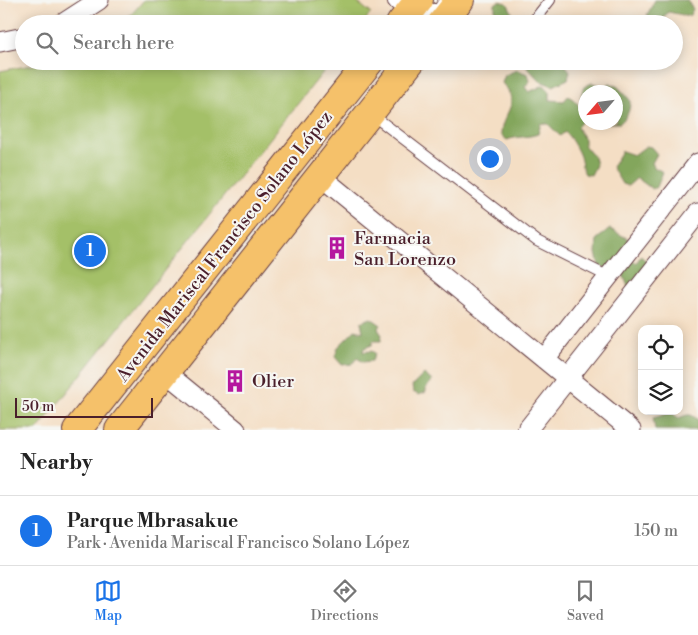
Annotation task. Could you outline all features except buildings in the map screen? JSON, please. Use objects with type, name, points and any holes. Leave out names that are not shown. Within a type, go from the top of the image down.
[{"type":"main road","name":"Avenida Mariscal Francisco Solano López","points":[[77,430],[363,70]]},
{"type":"main road","name":"Avenida Mariscal Francisco Solano López","points":[[119,430],[403,70]]},
{"type":"street","points":[[76,15],[99,0]]},
{"type":"street","points":[[407,9],[450,12]]},
{"type":"street","points":[[0,42],[15,39]]},
{"type":"street","points":[[544,359],[698,163]]},
{"type":"street","points":[[319,175],[631,430]]},
{"type":"street","points":[[527,430],[698,213]]},
{"type":"street","points":[[165,372],[236,430]]},
{"type":"lane","points":[[538,15],[550,0]]},
{"type":"lane","points":[[369,112],[537,241],[609,277]]},
{"type":"green space","points":[[144,0],[354,0],[371,13],[369,15],[131,15]]},
{"type":"green space","points":[[655,0],[687,0],[693,9],[688,16],[668,12],[666,15],[647,15]]},
{"type":"green space","points":[[499,1],[507,3],[512,12],[512,15],[495,15],[495,4]]},
{"type":"green space","points":[[15,68],[15,70],[325,70],[37,430],[0,430],[0,71]]},
{"type":"green space","points":[[517,70],[528,74],[530,81],[525,87],[529,92],[544,85],[550,92],[550,100],[564,101],[568,96],[577,103],[577,127],[584,139],[584,145],[594,157],[596,165],[591,175],[585,174],[579,154],[567,134],[565,132],[560,136],[548,124],[541,123],[538,134],[534,135],[507,140],[501,135],[504,120],[511,103],[508,91],[502,83],[505,75]]},
{"type":"green space","points":[[530,70],[570,71],[568,79],[553,86],[540,81]]},
{"type":"green space","points":[[623,92],[630,100],[630,107],[623,120]]},
{"type":"green space","points":[[646,146],[651,147],[657,154],[652,163],[655,168],[663,172],[657,187],[652,189],[637,178],[628,186],[622,184],[612,167],[622,151],[634,155]]},
{"type":"green space","points":[[610,229],[632,241],[631,260],[636,263],[641,256],[652,268],[628,287],[623,274],[599,266],[596,253],[597,239]]},
{"type":"green space","points":[[371,318],[381,325],[378,329],[382,335],[381,341],[373,341],[372,345],[364,348],[363,352],[371,351],[375,353],[372,361],[363,362],[357,358],[352,364],[342,365],[335,357],[338,347],[355,330],[363,332],[361,322]]},
{"type":"green space","points":[[424,374],[432,381],[426,388],[426,392],[419,395],[413,392],[412,386]]},
{"type":"green space","points":[[664,415],[674,415],[679,418],[691,415],[698,420],[698,430],[655,430],[653,418]]},
{"type":"place","name":"Farmacia San Lorenzo","points":[[337,248]]},
{"type":"place","name":"Parque Mbrasakue","points":[[90,251]]},
{"type":"place","name":"Olier","points":[[235,381]]}]
